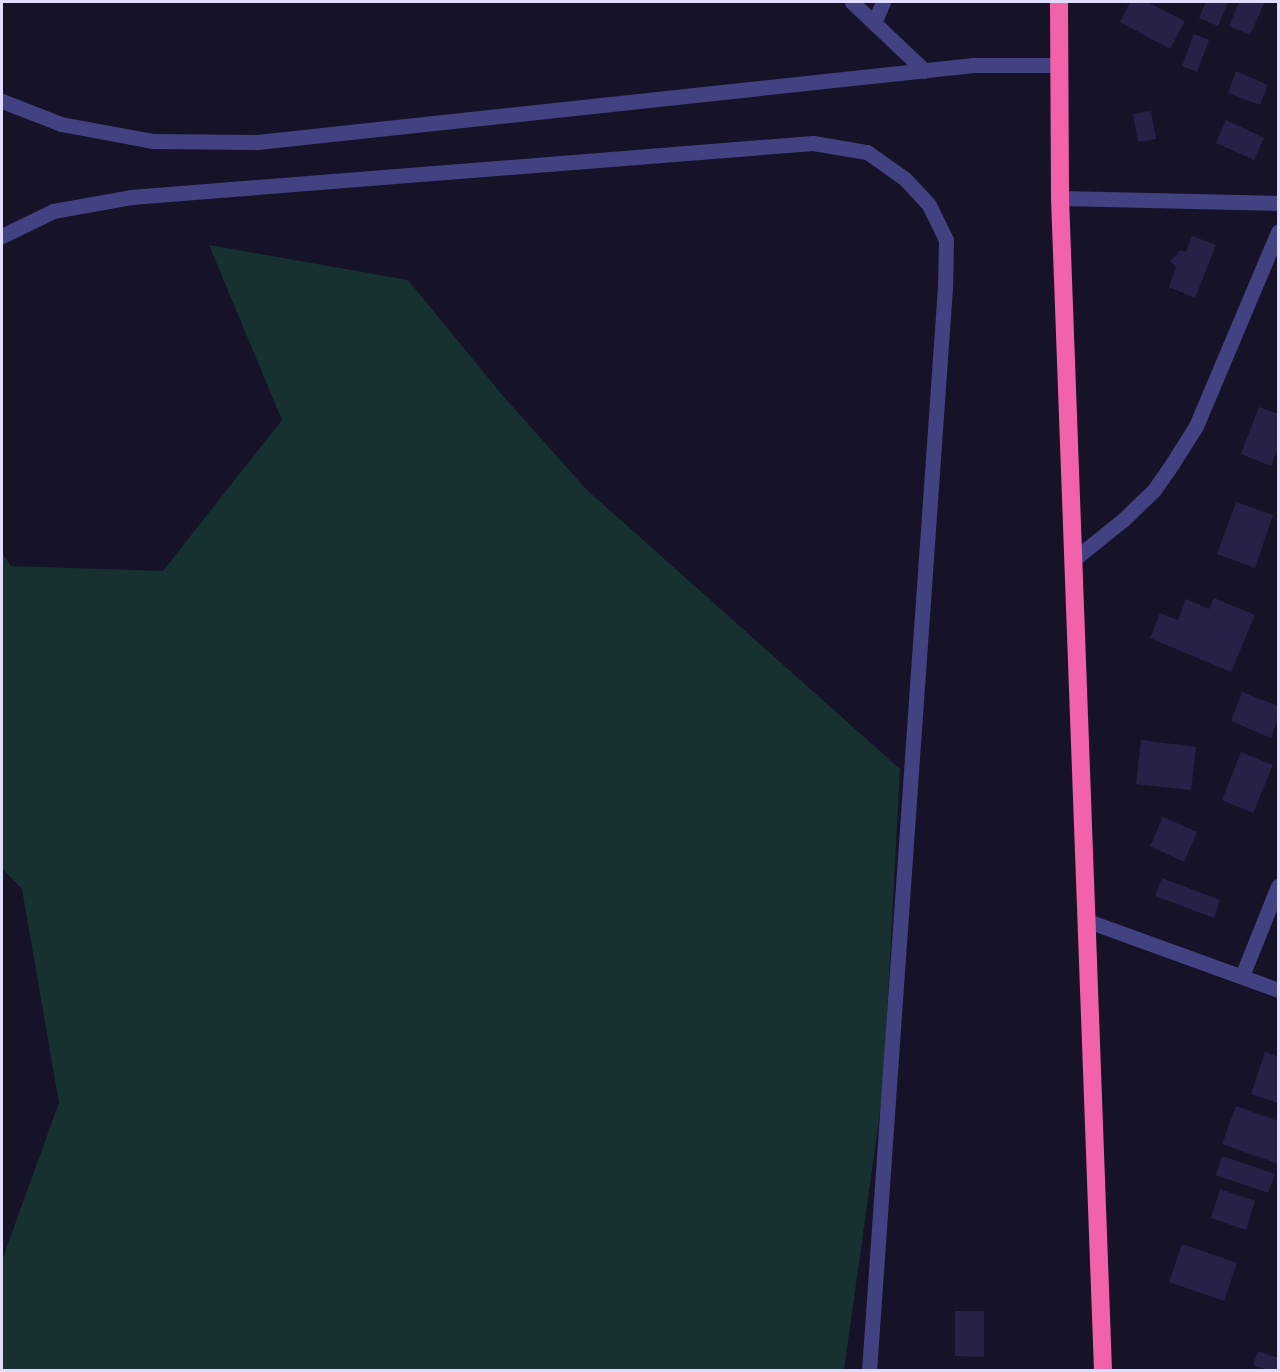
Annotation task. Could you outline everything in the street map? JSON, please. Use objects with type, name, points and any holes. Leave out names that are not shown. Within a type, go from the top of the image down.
[{"type":"highway","points":[[1059,2],[1060,198],[1103,1371]]},
{"type":"street","points":[[852,2],[925,71]]},
{"type":"street","points":[[874,23],[883,2]]},
{"type":"street","points":[[2,101],[61,124],[153,141],[257,142],[974,64],[1059,65]]},
{"type":"street","points":[[2,236],[53,211],[131,197],[813,143],[867,152],[905,179],[929,205],[946,240],[945,287],[869,1371]]},
{"type":"street","points":[[1060,198],[1278,203]]},
{"type":"street","points":[[1073,560],[1154,490],[1173,464],[1196,426],[1278,232]]},
{"type":"street","points":[[1242,976],[1278,886]]},
{"type":"street","points":[[1085,920],[1278,990]]},
{"type":"green space","points":[[209,245],[408,280],[503,396],[587,490],[900,769],[883,1091],[844,1370],[2,1370],[2,1260],[59,1103],[22,889],[2,868],[2,553],[11,566],[163,571],[282,420]]},
{"type":"building","points":[[1130,2],[1147,2],[1185,21],[1170,49],[1120,22]]},
{"type":"building","points":[[1206,2],[1228,2],[1218,26],[1199,18]]},
{"type":"building","points":[[1239,2],[1265,2],[1250,35],[1229,26]]},
{"type":"building","points":[[1194,34],[1209,40],[1197,72],[1182,66]]},
{"type":"building","points":[[1236,71],[1268,85],[1260,105],[1228,93]]},
{"type":"building","points":[[1151,111],[1156,139],[1138,142],[1133,114]]},
{"type":"building","points":[[1226,120],[1264,138],[1254,160],[1216,143]]},
{"type":"building","points":[[1192,236],[1216,245],[1195,298],[1169,287],[1176,267],[1170,261],[1181,250],[1186,252]]},
{"type":"building","points":[[1259,407],[1278,414],[1278,448],[1271,466],[1241,454]]},
{"type":"building","points":[[1236,502],[1273,515],[1255,568],[1217,554]]},
{"type":"building","points":[[1214,598],[1255,615],[1231,672],[1150,638],[1160,613],[1178,620],[1186,599],[1209,609]]},
{"type":"building","points":[[1242,692],[1278,706],[1278,719],[1271,738],[1231,721]]},
{"type":"building","points":[[1141,740],[1196,747],[1191,790],[1136,784]]},
{"type":"building","points":[[1241,752],[1273,765],[1253,813],[1222,800]]},
{"type":"building","points":[[1163,817],[1197,832],[1184,862],[1150,846]]},
{"type":"building","points":[[1162,878],[1220,900],[1214,918],[1155,896]]},
{"type":"building","points":[[1265,1052],[1278,1057],[1278,1103],[1251,1094]]},
{"type":"building","points":[[1236,1106],[1278,1121],[1278,1164],[1222,1144]]},
{"type":"building","points":[[1222,1156],[1275,1174],[1268,1193],[1216,1175]]},
{"type":"building","points":[[1220,1189],[1255,1201],[1246,1230],[1211,1218]]},
{"type":"building","points":[[1182,1244],[1237,1263],[1224,1301],[1169,1282]]},
{"type":"building","points":[[955,1311],[984,1311],[984,1357],[955,1356]]},
{"type":"building","points":[[1258,1351],[1278,1358],[1278,1370],[1268,1370],[1253,1365]]}]
